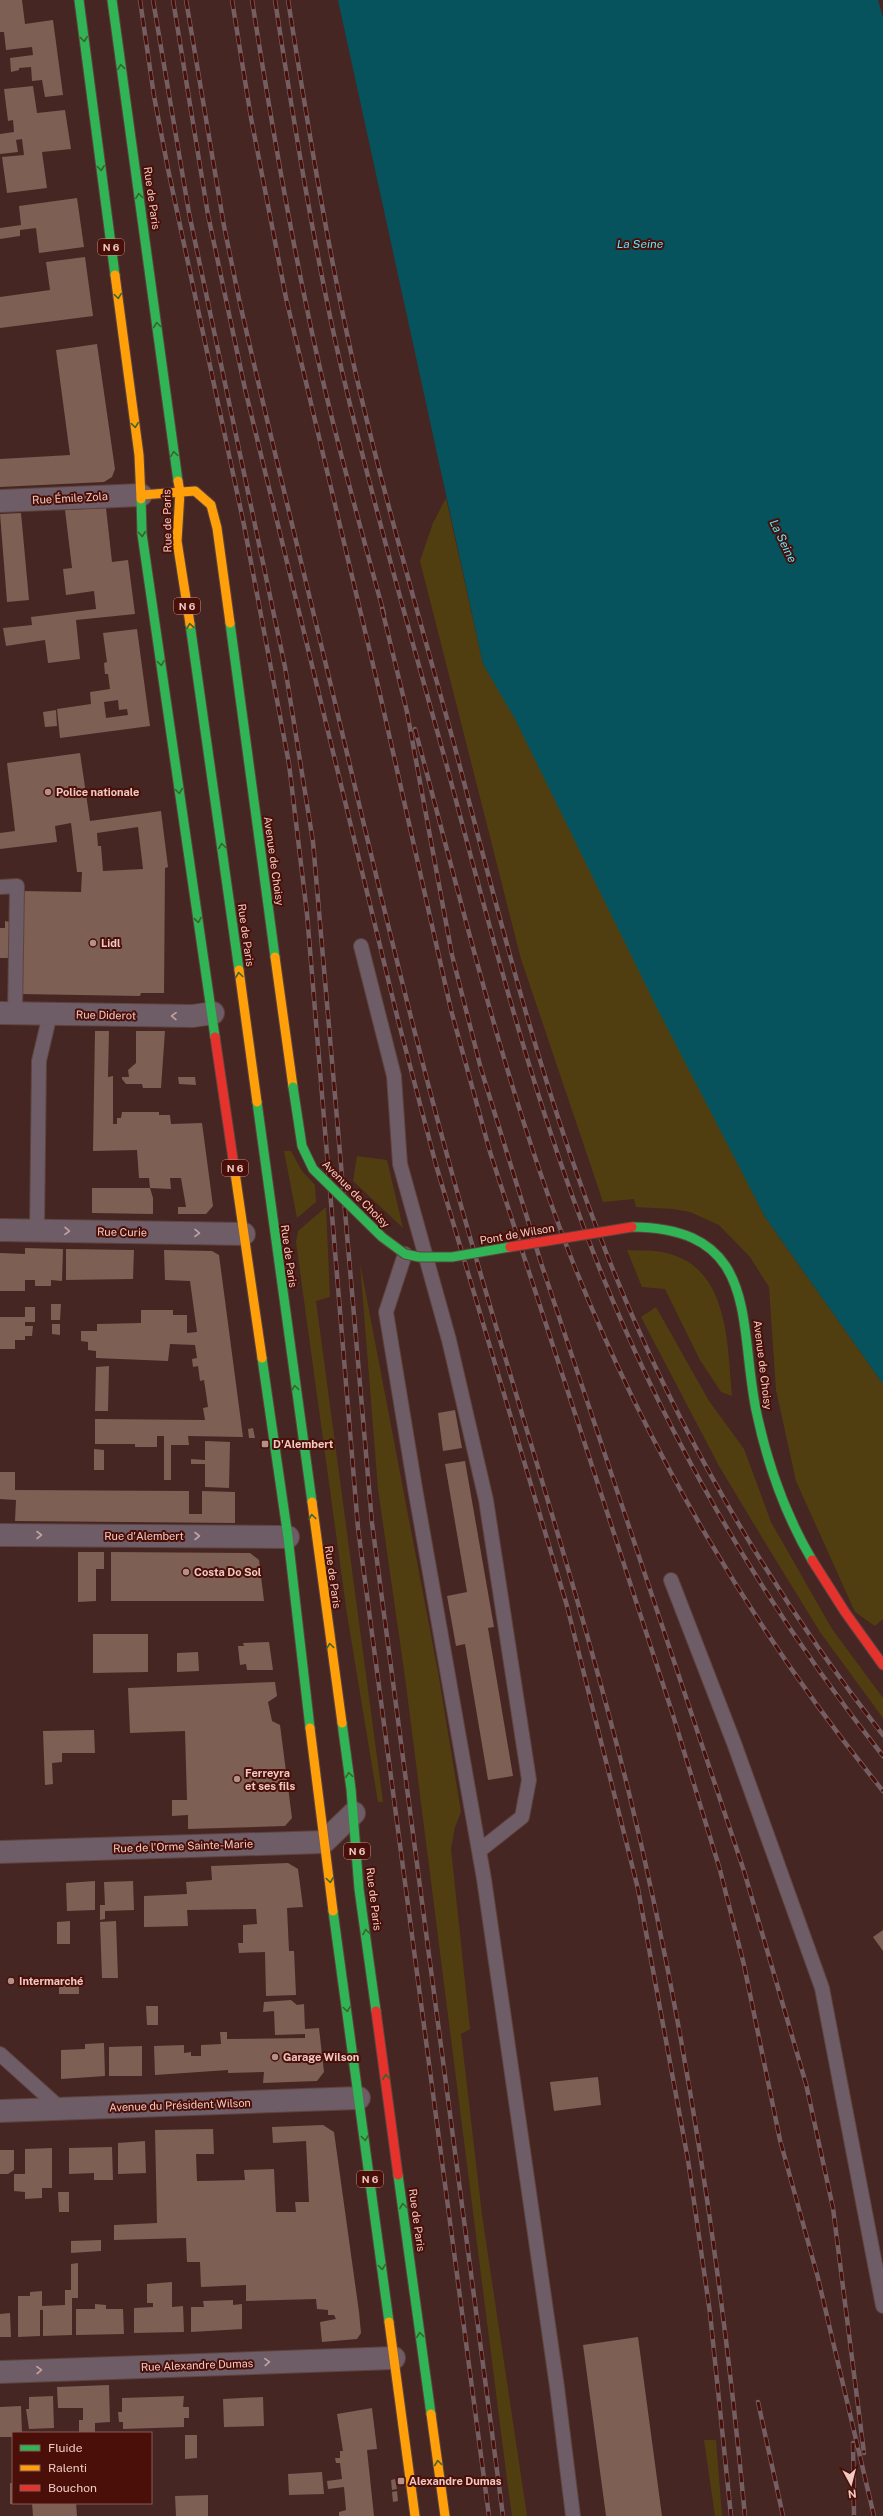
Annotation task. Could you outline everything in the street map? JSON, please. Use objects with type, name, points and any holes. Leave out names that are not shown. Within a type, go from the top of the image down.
[{"type":"main road","name":"Rue de Paris","points":[[79,0],[140,455],[142,534],[288,1537],[324,1842],[415,2516]]},
{"type":"main road","name":"Rue de Paris","points":[[112,0],[180,492],[177,541],[179,559],[207,736],[354,1813],[359,1889],[445,2516]]},
{"type":"main road","name":"Avenue de Choisy","points":[[141,495],[195,491],[211,505],[217,528],[302,1146],[314,1169],[382,1237],[405,1254]]},
{"type":"main road","name":"Avenue de Choisy","points":[[632,1227],[663,1228],[691,1237],[716,1254],[735,1281],[744,1309],[757,1416],[779,1490],[811,1559],[847,1616],[883,1665]]},
{"type":"main road","name":"Pont de Wilson","points":[[405,1254],[419,1257],[452,1257],[632,1227]]},
{"type":"main road","name":"N 6","points":[[324,1842],[338,1859]]},
{"type":"main road","name":"N 6","points":[[346,1871],[359,1889]]},
{"type":"street","name":"Rue Émile Zola","points":[[0,501],[141,495]]},
{"type":"street","name":"Rue Diderot","points":[[8,1013],[193,1016],[213,1014]]},
{"type":"street","name":"Rue Curie","points":[[0,1230],[244,1234]]},
{"type":"street","name":"Rue d'Alembert","points":[[0,1535],[288,1537]]},
{"type":"street","points":[[324,1842],[354,1813]]},
{"type":"street","name":"Rue de l'Orme Sainte-Marie","points":[[0,1852],[324,1842]]},
{"type":"street","name":"Avenue du Président Wilson","points":[[0,2111],[359,2098]]},
{"type":"street","name":"Rue Alexandre Dumas","points":[[0,2372],[394,2358]]},
{"type":"lane","points":[[0,887],[16,886],[8,1013]]},
{"type":"lane","points":[[362,946],[394,1076],[400,1164],[448,1340],[486,1500],[529,1780],[522,1817],[479,1851]]},
{"type":"lane","points":[[37,1231],[39,1061],[50,1014]]},
{"type":"lane","points":[[405,1254],[386,1312],[417,1502],[479,1851],[556,2379],[573,2516]]},
{"type":"lane","points":[[671,1580],[734,1743],[822,1988],[883,2306]]},
{"type":"lane","points":[[0,2054],[61,2109]]},
{"type":"shaded area","points":[[446,498],[483,664],[513,714],[765,1217],[883,1384],[883,1619],[875,1626],[855,1612],[796,1481],[776,1390],[769,1287],[750,1257],[719,1225],[690,1212],[674,1209],[636,1207],[634,1199],[603,1202],[521,959],[420,561],[433,523]]},
{"type":"shaded area","points":[[284,1151],[291,1151],[302,1171],[315,1185],[316,1202],[297,1218]]},
{"type":"shaded area","points":[[357,1156],[387,1160],[403,1228],[353,1181]]},
{"type":"shaded area","points":[[326,1207],[330,1297],[316,1301],[383,1802],[378,1802],[347,1614],[296,1242],[298,1231]]},
{"type":"shaded area","points":[[627,1250],[655,1251],[679,1257],[698,1269],[711,1286],[719,1306],[725,1328],[732,1396],[721,1392],[700,1360],[665,1289],[642,1287]]},
{"type":"shaded area","points":[[360,1263],[438,1672],[461,1812],[455,1827],[451,1849],[470,2029],[461,2034],[482,2215],[527,2516],[512,2516],[509,2495],[405,1677],[378,1489]]},
{"type":"shaded area","points":[[656,1307],[709,1401],[744,1449],[771,1522],[832,1629],[883,1698],[883,1718],[820,1632],[719,1466],[641,1317]]},
{"type":"shaded area","points":[[704,2440],[716,2440],[722,2516],[715,2516]]},
{"type":"water","name":"La Seine","points":[[338,0],[878,0],[883,18],[883,1384],[765,1217],[659,1012],[515,719],[483,664]]},
{"type":"building","points":[[0,0],[22,0],[25,24],[53,20],[63,95],[45,97],[42,80],[32,81],[31,67],[19,68],[19,70],[11,72],[10,58],[33,55],[32,47],[6,50],[4,32],[0,32]]},
{"type":"building","points":[[33,86],[37,113],[65,110],[71,149],[42,152],[47,188],[7,193],[2,157],[24,155],[22,139],[16,140],[18,152],[0,154],[0,134],[14,132],[13,120],[8,121],[4,89]]},
{"type":"building","points":[[77,198],[84,247],[39,253],[36,228],[20,230],[20,236],[0,239],[0,228],[21,225],[19,206]]},
{"type":"building","points":[[85,257],[93,316],[0,328],[0,297],[50,290],[46,262]]},
{"type":"building","points":[[97,344],[115,469],[112,477],[104,482],[0,487],[0,459],[70,455],[56,350]]},
{"type":"building","points":[[106,508],[112,562],[128,560],[135,614],[76,620],[80,659],[48,663],[45,640],[6,646],[3,628],[32,625],[31,617],[96,609],[94,591],[66,595],[63,569],[72,568],[65,510]]},
{"type":"building","points":[[21,513],[29,600],[7,602],[0,514]]},
{"type":"building","points":[[137,629],[150,726],[60,738],[57,709],[91,704],[90,692],[110,689],[108,674],[105,674],[104,663],[107,662],[103,633]],"holes":[[[118,700],[119,710],[127,709],[128,715],[106,718],[104,702]]]},
{"type":"building","points":[[56,710],[57,726],[45,727],[43,712]]},
{"type":"building","name":"Lidl","points":[[80,753],[90,821],[161,811],[168,867],[165,868],[164,993],[141,993],[140,996],[20,994],[21,891],[81,892],[82,872],[77,872],[71,823],[55,826],[57,842],[0,849],[0,833],[15,831],[7,763]],"holes":[[[138,827],[143,869],[103,871],[101,846],[98,846],[97,833]]]},
{"type":"building","points":[[5,921],[10,922],[9,958],[0,958],[0,928],[5,928]]},
{"type":"building","points":[[95,1031],[109,1031],[108,1077],[113,1076],[113,1124],[117,1124],[117,1118],[121,1118],[122,1112],[159,1112],[159,1115],[170,1115],[171,1124],[202,1123],[213,1206],[206,1214],[178,1214],[178,1207],[186,1207],[181,1178],[170,1178],[171,1189],[150,1188],[149,1178],[139,1178],[137,1150],[93,1151]]},
{"type":"building","points":[[136,1031],[165,1031],[161,1088],[143,1088],[142,1084],[126,1084],[122,1079],[122,1077],[129,1077],[128,1070],[136,1063]]},
{"type":"building","points":[[178,1077],[195,1077],[196,1085],[179,1084]]},
{"type":"building","points":[[92,1188],[150,1188],[153,1198],[153,1214],[92,1213]]},
{"type":"building","points":[[25,1248],[63,1249],[62,1281],[51,1280],[51,1286],[35,1286],[35,1280],[25,1280],[25,1291],[0,1291],[0,1253],[25,1254]]},
{"type":"building","points":[[66,1249],[134,1250],[133,1279],[66,1280]]},
{"type":"building","points":[[164,1250],[212,1251],[219,1255],[243,1437],[188,1436],[189,1445],[171,1445],[171,1480],[164,1480],[164,1436],[157,1436],[157,1447],[135,1447],[135,1444],[95,1444],[95,1419],[205,1420],[203,1408],[208,1407],[204,1380],[200,1381],[198,1366],[193,1367],[192,1359],[197,1358],[195,1345],[170,1344],[168,1361],[96,1358],[96,1351],[88,1350],[88,1342],[81,1341],[81,1331],[97,1331],[97,1324],[141,1323],[141,1310],[173,1310],[173,1315],[187,1315],[187,1333],[197,1332],[190,1281],[165,1280]]},
{"type":"building","points":[[51,1304],[61,1304],[60,1320],[51,1320]]},
{"type":"building","points":[[25,1307],[35,1307],[35,1322],[25,1322],[25,1326],[33,1326],[32,1336],[25,1336],[25,1340],[15,1340],[15,1349],[0,1349],[0,1317],[25,1317]]},
{"type":"building","points":[[52,1324],[60,1324],[60,1335],[52,1334]]},
{"type":"building","points":[[109,1366],[108,1411],[95,1411],[96,1367]]},
{"type":"building","points":[[455,1410],[462,1448],[443,1451],[438,1413]]},
{"type":"building","points":[[253,1428],[255,1438],[249,1438],[248,1429]]},
{"type":"building","points":[[205,1441],[230,1442],[229,1488],[205,1487],[205,1464],[191,1464],[191,1459],[205,1460]]},
{"type":"building","points":[[94,1449],[104,1450],[104,1470],[94,1470]]},
{"type":"building","points":[[465,1461],[494,1627],[488,1628],[513,1776],[488,1780],[465,1644],[456,1646],[447,1596],[467,1592],[445,1464]]},
{"type":"building","points":[[0,1472],[15,1472],[15,1490],[189,1491],[189,1514],[202,1514],[202,1491],[235,1492],[235,1523],[15,1521],[16,1500],[0,1499]]},
{"type":"building","points":[[78,1552],[104,1552],[104,1569],[96,1569],[96,1601],[78,1602]]},
{"type":"building","name":"Costa Do Sol","points":[[111,1552],[250,1553],[259,1560],[264,1601],[111,1601]]},
{"type":"building","points":[[93,1634],[148,1634],[148,1672],[93,1673]]},
{"type":"building","points":[[269,1642],[273,1670],[247,1670],[246,1664],[240,1665],[238,1646],[244,1646],[243,1643]]},
{"type":"building","points":[[198,1652],[199,1671],[177,1672],[177,1653]]},
{"type":"building","points":[[275,1682],[277,1696],[268,1702],[272,1721],[280,1725],[292,1818],[285,1826],[188,1829],[188,1815],[172,1816],[172,1800],[187,1800],[185,1731],[130,1733],[128,1688]]},
{"type":"building","points":[[94,1730],[95,1753],[62,1753],[62,1762],[52,1763],[53,1784],[45,1785],[43,1731]]},
{"type":"building","points":[[288,1863],[298,1869],[303,1907],[287,1908],[289,1951],[294,1951],[296,1995],[266,1996],[265,1952],[239,1953],[238,1943],[243,1943],[243,1925],[257,1924],[256,1909],[187,1910],[188,1926],[144,1927],[144,1896],[187,1894],[186,1882],[212,1880],[211,1866]]},
{"type":"building","points":[[95,1881],[95,1910],[67,1911],[66,1883]]},
{"type":"building","points":[[133,1881],[134,1910],[105,1911],[105,1919],[100,1920],[100,1905],[105,1905],[104,1882]]},
{"type":"building","points":[[70,1921],[70,1944],[57,1944],[57,1922]]},
{"type":"building","points":[[116,1921],[118,1978],[102,1978],[100,1922]]},
{"type":"building","points":[[883,1930],[883,1951],[873,1937]]},
{"type":"building","points":[[59,1979],[79,1979],[79,1994],[59,1994]]},
{"type":"building","points":[[291,2000],[297,2005],[304,2004],[305,2029],[319,2028],[324,2072],[317,2081],[263,2083],[264,2072],[228,2073],[228,2070],[155,2075],[154,2046],[184,2045],[184,2053],[191,2052],[191,2056],[201,2056],[201,2045],[221,2044],[220,2032],[227,2032],[227,2039],[305,2038],[305,2034],[275,2035],[274,2011],[263,2012],[264,2002]]},
{"type":"building","points":[[146,2006],[158,2006],[158,2025],[147,2025]]},
{"type":"building","points":[[104,2043],[105,2076],[61,2079],[61,2050],[85,2049],[85,2044]]},
{"type":"building","points":[[142,2046],[142,2076],[109,2076],[109,2047]]},
{"type":"building","points":[[598,2077],[601,2105],[554,2111],[550,2082]]},
{"type":"building","points":[[323,2125],[334,2132],[359,2312],[361,2333],[357,2339],[322,2342],[320,2322],[336,2319],[334,2315],[328,2315],[328,2310],[317,2309],[316,2299],[246,2301],[246,2285],[201,2287],[200,2262],[187,2262],[186,2238],[114,2240],[114,2225],[157,2223],[155,2130],[213,2129],[214,2154],[196,2154],[197,2181],[245,2180],[244,2170],[274,2169],[276,2212],[296,2212],[295,2202],[309,2202],[306,2141],[273,2143],[272,2127]]},
{"type":"building","points":[[145,2141],[146,2173],[118,2174],[118,2143]]},
{"type":"building","points":[[112,2147],[113,2180],[94,2180],[94,2173],[69,2174],[69,2148]]},
{"type":"building","points":[[52,2148],[52,2188],[42,2188],[42,2198],[25,2199],[25,2192],[14,2191],[14,2174],[25,2174],[25,2149]]},
{"type":"building","points":[[0,2150],[14,2150],[14,2170],[8,2174],[0,2174]]},
{"type":"building","points":[[58,2192],[69,2192],[69,2212],[59,2212]]},
{"type":"building","points":[[101,2240],[101,2251],[71,2253],[71,2241]]},
{"type":"building","points":[[78,2263],[78,2298],[72,2298],[72,2335],[43,2336],[43,2310],[40,2310],[40,2336],[18,2337],[18,2296],[30,2296],[30,2292],[42,2291],[42,2306],[65,2305],[65,2290],[71,2290],[71,2264]]},
{"type":"building","points":[[172,2282],[172,2307],[183,2306],[184,2332],[134,2333],[134,2308],[153,2307],[153,2303],[147,2303],[147,2284]]},
{"type":"building","points":[[233,2300],[233,2305],[242,2304],[242,2329],[191,2332],[191,2307],[204,2307],[203,2301]]},
{"type":"building","points":[[95,2304],[106,2305],[106,2309],[123,2309],[124,2334],[76,2335],[76,2309],[95,2309]]},
{"type":"building","points":[[10,2313],[11,2337],[0,2337],[0,2314]]},
{"type":"building","points":[[638,2337],[662,2516],[606,2516],[583,2345]]},
{"type":"building","points":[[109,2385],[110,2422],[95,2423],[95,2432],[79,2432],[79,2420],[83,2420],[83,2408],[58,2408],[57,2387]]},
{"type":"building","points":[[53,2396],[54,2428],[29,2429],[26,2409],[29,2409],[29,2397]]},
{"type":"building","points":[[184,2396],[183,2407],[189,2407],[189,2418],[184,2418],[184,2427],[123,2429],[123,2422],[119,2422],[118,2412],[122,2412],[122,2398]]},
{"type":"building","points":[[263,2397],[264,2426],[224,2427],[223,2399]]},
{"type":"building","points":[[21,2406],[22,2432],[12,2432],[12,2437],[0,2437],[0,2407]]},
{"type":"building","points":[[372,2408],[377,2449],[367,2450],[374,2516],[339,2516],[339,2512],[346,2510],[344,2487],[328,2489],[327,2481],[342,2479],[340,2463],[336,2463],[335,2458],[340,2458],[340,2451],[343,2451],[337,2414]]},
{"type":"building","points":[[185,2435],[197,2435],[197,2458],[185,2459]]},
{"type":"building","points":[[322,2472],[324,2494],[289,2495],[288,2474]]},
{"type":"building","points":[[395,2479],[397,2489],[392,2490],[391,2480]]},
{"type":"building","points":[[10,2483],[12,2483],[12,2504],[10,2504]]},
{"type":"building","points":[[397,2491],[398,2501],[393,2502],[392,2492]]},
{"type":"building","points":[[208,2495],[208,2516],[176,2516],[175,2496]]},
{"type":"building","points":[[32,2504],[76,2504],[77,2516],[33,2516]]},
{"type":"railway","points":[[140,0],[154,96],[168,169],[244,525],[289,764],[307,914],[358,1528],[489,2516]]},
{"type":"railway","points":[[153,0],[189,213],[285,667],[313,842],[372,1523],[503,2516]]},
{"type":"railway","points":[[173,0],[208,215],[245,389],[398,1020],[436,1165],[567,1606],[638,1889],[688,2160],[710,2313],[731,2516]]},
{"type":"railway","points":[[186,0],[224,226],[239,299],[390,933],[432,1100],[469,1235],[563,1553],[608,1713],[650,1882],[685,2062],[700,2153],[725,2334],[745,2516]]},
{"type":"railway","points":[[232,0],[251,118],[286,298],[379,690],[451,1010],[490,1152],[672,1712],[720,1870],[744,1965],[780,2140],[818,2278],[874,2516]]},
{"type":"railway","points":[[252,0],[284,191],[314,343],[342,459],[384,614]]},
{"type":"railway","points":[[275,0],[297,140],[322,279],[366,470],[505,982],[554,1145],[601,1273],[667,1419],[705,1490],[789,1627],[883,1756]]},
{"type":"railway","points":[[288,0],[325,224],[363,406],[522,1001],[561,1127],[606,1252],[632,1316],[693,1442],[727,1504],[801,1623],[841,1680],[883,1735]]},
{"type":"railway","points":[[382,609],[407,712],[452,955],[481,1069],[542,1266],[744,1871],[806,2084],[833,2208],[864,2453]]},
{"type":"railway","points":[[415,729],[486,997],[526,1130],[572,1260],[602,1331],[634,1401],[669,1470],[707,1537],[791,1668],[883,1791]]},
{"type":"railway","points":[[758,2402],[783,2516]]},
{"type":"railway","points":[[853,2443],[854,2516]]},
{"type":"traffic: fast","points":[[79,0],[115,275]]},
{"type":"traffic: fast","points":[[112,0],[178,481]]},
{"type":"traffic: fast","points":[[141,499],[142,534],[215,1037]]},
{"type":"traffic: fast","points":[[230,623],[275,957]]},
{"type":"traffic: fast","points":[[190,624],[239,970]]},
{"type":"traffic: fast","points":[[293,1087],[302,1146],[313,1169],[382,1237],[405,1254],[419,1257],[452,1257],[510,1247]]},
{"type":"traffic: fast","points":[[257,1102],[312,1502]]},
{"type":"traffic: fast","points":[[632,1227],[673,1232],[703,1244],[723,1262],[735,1286],[743,1313],[756,1410],[771,1469],[793,1525],[812,1560]]},
{"type":"traffic: fast","points":[[262,1358],[288,1537],[310,1728]]},
{"type":"traffic: fast","points":[[342,1723],[351,1789],[359,1889],[376,2011]]},
{"type":"traffic: fast","points":[[333,1911],[389,2322]]},
{"type":"traffic: fast","points":[[398,2175],[431,2414]]},
{"type":"traffic: slow","points":[[115,275],[139,455],[141,499]]},
{"type":"traffic: slow","points":[[178,481],[180,492],[177,541],[190,624]]},
{"type":"traffic: slow","points":[[141,495],[195,491],[211,505],[217,528],[230,623]]},
{"type":"traffic: slow","points":[[275,957],[293,1087]]},
{"type":"traffic: slow","points":[[239,970],[257,1102]]},
{"type":"traffic: slow","points":[[234,1166],[262,1358]]},
{"type":"traffic: slow","points":[[312,1502],[342,1723]]},
{"type":"traffic: slow","points":[[310,1728],[333,1911]]},
{"type":"traffic: slow","points":[[389,2322],[415,2516]]},
{"type":"traffic: slow","points":[[431,2414],[445,2516]]},
{"type":"traffic: jam","points":[[215,1037],[234,1166]]},
{"type":"traffic: jam","points":[[510,1247],[632,1227]]},
{"type":"traffic: jam","points":[[812,1560],[845,1612],[883,1665]]},
{"type":"traffic: jam","points":[[376,2011],[398,2175]]},
{"type":"place","name":"Police nationale","points":[[48,792]]},
{"type":"place","name":"Lidl","points":[[93,943]]},
{"type":"place","name":"D'Alembert","points":[[265,1444]]},
{"type":"place","name":"Costa Do Sol","points":[[186,1572]]},
{"type":"place","name":"Ferreyra et ses fils","points":[[237,1779]]},
{"type":"place","name":"Intermarché","points":[[11,1981]]},
{"type":"place","name":"Garage Wilson","points":[[275,2057]]},
{"type":"place","name":"Alexandre Dumas","points":[[401,2481]]}]
